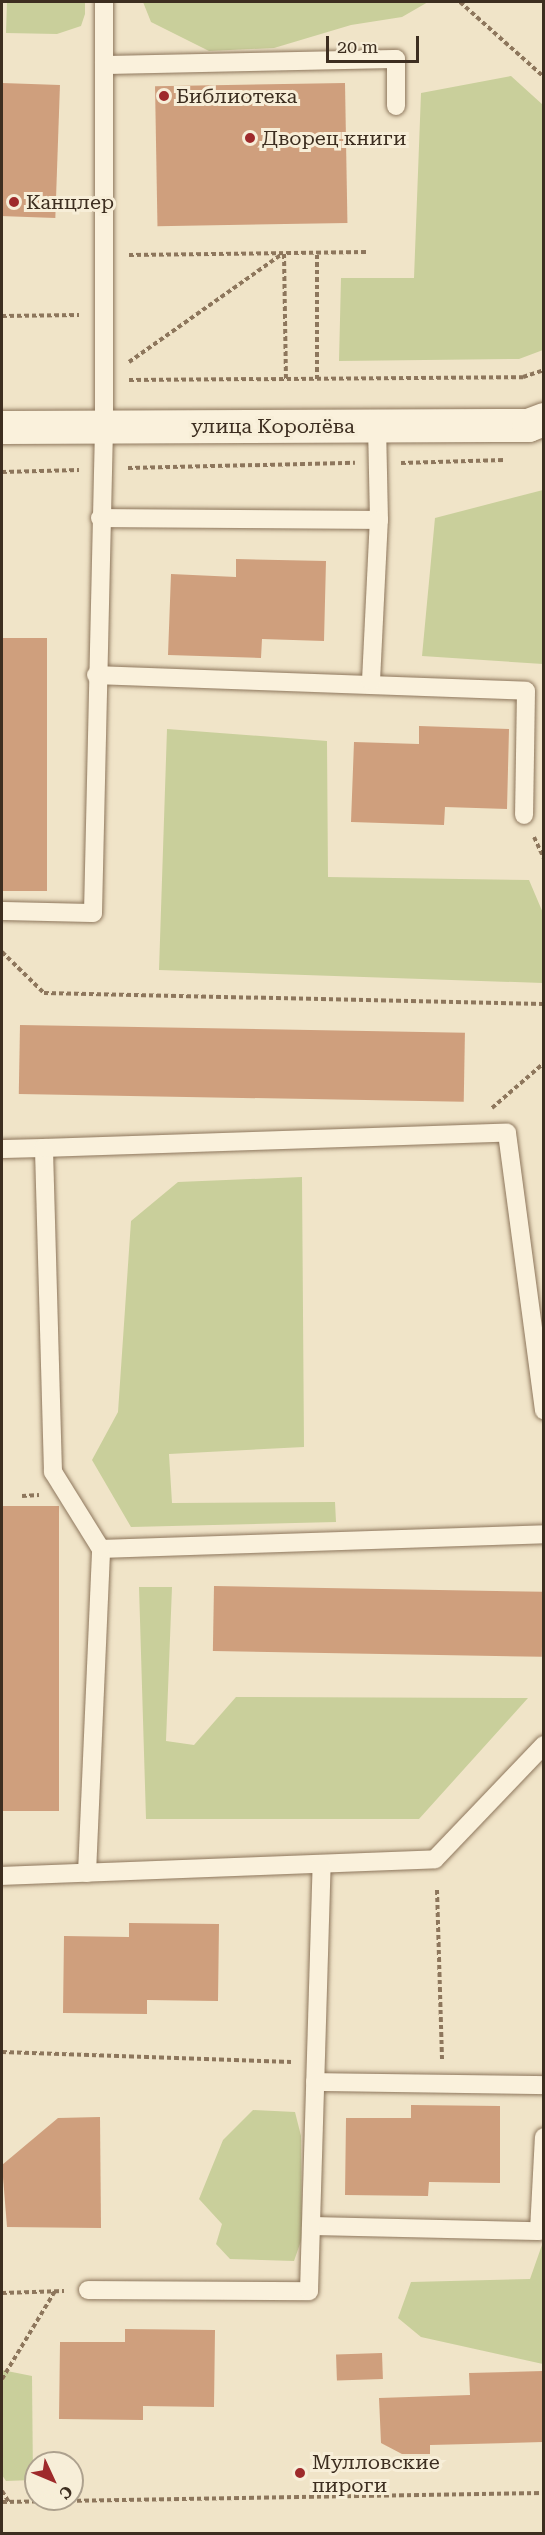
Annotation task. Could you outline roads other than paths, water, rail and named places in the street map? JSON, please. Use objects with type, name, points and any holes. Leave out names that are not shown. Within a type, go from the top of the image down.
[{"type":"street","name":"улица Королёва","points":[[2,427],[528,425],[543,419]]},
{"type":"lane","points":[[2,911],[93,913],[96,675],[104,426],[105,2]]},
{"type":"lane","points":[[104,65],[396,59],[396,106]]},
{"type":"lane","points":[[371,681],[380,520],[377,426]]},
{"type":"lane","points":[[100,518],[380,520]]},
{"type":"lane","points":[[96,675],[371,681],[526,692],[524,815]]},
{"type":"lane","points":[[2,1149],[507,1133],[543,1411]]},
{"type":"lane","points":[[44,1148],[53,1472],[101,1550],[87,1873]]},
{"type":"lane","points":[[101,1550],[543,1534]]},
{"type":"lane","points":[[2,1876],[435,1859],[543,1745]]},
{"type":"lane","points":[[88,2290],[309,2291],[322,1864]]},
{"type":"lane","points":[[315,2082],[543,2085]]},
{"type":"lane","points":[[311,2226],[539,2231],[543,2137]]},
{"type":"place","name":"Библиотека","points":[[164,96]]},
{"type":"place","name":"Дворец книги","points":[[250,138]]},
{"type":"place","name":"Канцлер","points":[[14,202]]},
{"type":"place","name":"Мулловские пироги","points":[[300,2473]]}]
